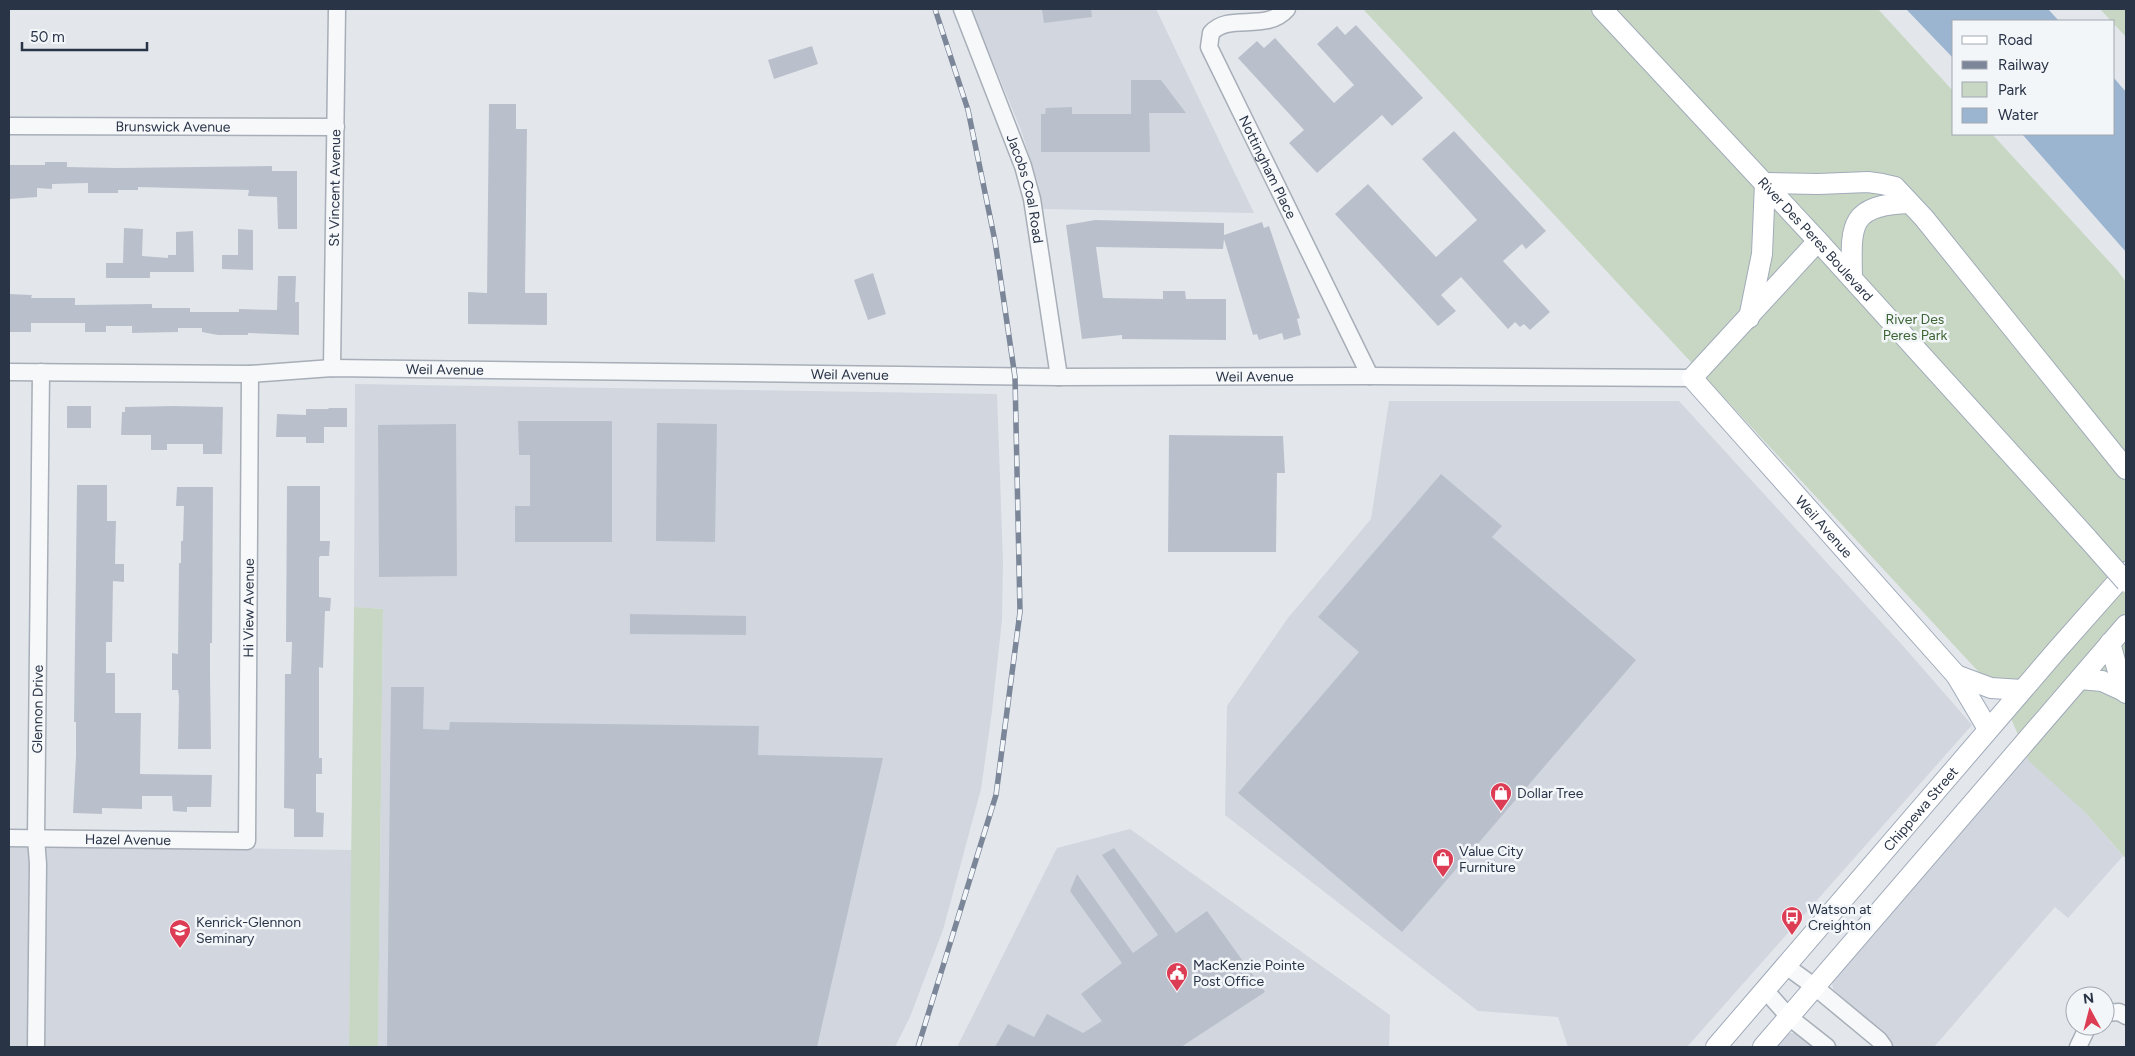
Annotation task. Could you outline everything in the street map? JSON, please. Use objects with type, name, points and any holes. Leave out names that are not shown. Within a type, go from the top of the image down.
[{"type":"main road","name":"River Des Peres Boulevard","points":[[1602,9],[1852,278],[2126,582]]},
{"type":"main road","points":[[1749,318],[1762,254],[1765,183],[1818,184],[1868,182],[1895,187],[1924,218],[2126,469]]},
{"type":"main road","points":[[1852,278],[1851,238],[1856,222],[1870,210],[1884,204],[1908,203]]},
{"type":"main road","points":[[1692,378],[1818,241]]},
{"type":"main road","name":"Weil Avenue","points":[[1692,378],[1956,676],[1988,729]]},
{"type":"main road","name":"Chippewa Street","points":[[1716,1047],[1988,729],[2126,572]]},
{"type":"main road","points":[[1763,1047],[2126,625]]},
{"type":"main road","points":[[2110,643],[2116,668],[2126,693]]},
{"type":"main road","points":[[1956,676],[1991,688],[2022,690]]},
{"type":"main road","points":[[2080,679],[2102,681],[2126,693]]},
{"type":"street","name":"St Vincent Avenue","points":[[332,368],[337,9]]},
{"type":"street","name":"Jacobs Coal Road","points":[[962,9],[1023,166],[1032,199],[1059,377]]},
{"type":"street","name":"Nottingham Place","points":[[1287,9],[1273,20],[1226,24],[1217,27],[1210,33],[1209,47],[1370,376]]},
{"type":"street","name":"Brunswick Avenue","points":[[9,126],[336,127]]},
{"type":"street","name":"Weil Avenue","points":[[9,372],[250,374],[332,368],[1059,377],[1692,378]]},
{"type":"street","name":"Glennon Drive","points":[[36,1047],[38,864],[36,838],[41,372]]},
{"type":"street","name":"Hi View Avenue","points":[[247,841],[250,374]]},
{"type":"street","name":"Hazel Avenue","points":[[9,838],[247,841]]},
{"type":"street","points":[[1786,966],[1880,1040],[1884,1047]]},
{"type":"street","points":[[1765,990],[1789,1017],[1827,1047]]},
{"type":"shaded area","points":[[971,9],[1156,9],[1254,213],[1042,209],[1039,186],[1021,130]]},
{"type":"shaded area","points":[[355,384],[997,394],[1003,562],[1002,620],[981,789],[943,930],[910,1017],[895,1047],[378,1047],[383,609],[354,607]]},
{"type":"shaded area","points":[[1389,401],[1679,401],[1904,647],[1972,725],[1687,1047],[1568,1047],[1558,1017],[1478,1011],[1225,815],[1227,706],[1288,618],[1371,519]]},
{"type":"shaded area","points":[[2027,754],[2085,812],[2123,856],[2068,918],[2055,907],[1934,1047],[1892,1047],[1882,1033],[1834,990],[1832,985],[1835,977]]},
{"type":"shaded area","points":[[1130,829],[1390,1015],[1389,1047],[957,1047],[1057,848]]},
{"type":"shaded area","name":"Kenrick-Glennon Seminary","points":[[9,845],[352,850],[349,1047],[9,1047]]},
{"type":"shaded area","points":[[1788,1033],[1796,1033],[1816,1047],[1775,1047]]},
{"type":"green space","name":"River Des Peres Park","points":[[1363,9],[1878,9],[1952,90],[1952,135],[1993,135],[2126,282],[2126,859],[2085,812],[2029,761],[2002,697]]},
{"type":"green space","points":[[2100,9],[2126,9],[2126,37],[2115,25],[2115,20],[2110,20]]},
{"type":"green space","points":[[354,607],[383,609],[378,1047],[349,1047]]},
{"type":"water","points":[[1906,9],[2048,9],[2058,20],[1952,20],[1952,57]]},
{"type":"water","points":[[2115,79],[2126,92],[2126,252],[2023,135],[2115,135]]},
{"type":"building","points":[[1042,9],[1091,9],[1092,17],[1044,23]]},
{"type":"building","points":[[1356,25],[1423,98],[1392,126],[1382,115],[1317,173],[1289,143],[1304,130],[1238,58],[1257,41],[1264,48],[1275,38],[1334,103],[1354,85],[1317,44],[1337,26],[1345,35]]},
{"type":"building","points":[[812,46],[818,64],[774,79],[768,60]]},
{"type":"building","points":[[1131,80],[1161,80],[1186,113],[1149,113],[1150,152],[1041,152],[1041,114],[1045,114],[1046,108],[1072,107],[1072,114],[1131,114]]},
{"type":"building","points":[[489,104],[516,104],[516,129],[527,129],[525,293],[547,293],[547,325],[468,324],[468,292],[487,293]]},
{"type":"building","points":[[1454,131],[1546,231],[1526,249],[1522,244],[1503,261],[1550,312],[1530,330],[1524,324],[1520,327],[1515,322],[1508,329],[1461,277],[1441,295],[1456,311],[1438,326],[1335,214],[1368,184],[1436,257],[1477,220],[1422,159]]},
{"type":"building","points":[[45,162],[67,162],[67,167],[272,166],[272,171],[297,171],[297,229],[278,229],[277,197],[248,196],[249,190],[138,187],[138,190],[118,190],[118,193],[88,193],[88,183],[52,184],[52,189],[37,188],[37,197],[10,199],[10,165],[45,165]]},
{"type":"building","points":[[1095,220],[1224,223],[1224,235],[1262,222],[1264,228],[1269,226],[1300,318],[1297,319],[1301,335],[1284,340],[1282,333],[1259,340],[1257,334],[1253,335],[1224,239],[1223,249],[1096,247],[1103,298],[1163,299],[1163,291],[1185,291],[1186,299],[1226,299],[1226,340],[1122,339],[1122,335],[1082,339],[1066,225]]},
{"type":"building","points":[[124,228],[143,229],[142,256],[168,258],[168,255],[176,255],[176,232],[193,231],[194,272],[150,272],[150,278],[106,278],[106,263],[123,263]]},
{"type":"building","points":[[238,229],[253,230],[253,270],[222,269],[222,255],[238,255]]},
{"type":"building","points":[[873,273],[886,314],[868,320],[854,280]]},
{"type":"building","points":[[278,276],[296,276],[295,302],[299,302],[299,335],[248,333],[248,335],[218,335],[202,332],[202,328],[178,328],[178,332],[132,333],[132,326],[106,326],[106,332],[85,332],[85,323],[31,323],[31,332],[9,332],[9,294],[32,295],[31,298],[75,298],[75,305],[152,304],[152,308],[190,308],[190,312],[239,312],[239,309],[277,310]]},
{"type":"building","points":[[67,406],[91,406],[91,428],[67,428]]},
{"type":"building","points":[[125,407],[223,407],[222,454],[203,454],[203,444],[167,444],[167,450],[151,450],[151,435],[121,435],[122,412],[125,412]]},
{"type":"building","points":[[347,408],[347,427],[324,427],[324,443],[306,443],[306,437],[276,437],[277,414],[306,415],[306,409]]},
{"type":"building","points":[[518,421],[612,421],[612,542],[515,542],[515,506],[530,506],[530,455],[519,455]]},
{"type":"building","points":[[657,423],[717,424],[715,542],[656,541]]},
{"type":"building","points":[[456,424],[457,576],[379,577],[378,425]]},
{"type":"building","points":[[1169,435],[1283,436],[1285,473],[1277,473],[1276,552],[1168,552]]},
{"type":"building","points":[[1441,474],[1502,526],[1492,537],[1636,660],[1402,932],[1238,793],[1359,652],[1318,617]]},
{"type":"building","points":[[77,485],[107,485],[107,521],[116,521],[115,564],[124,564],[124,582],[113,581],[112,642],[106,642],[106,673],[115,673],[115,713],[141,713],[140,774],[212,775],[211,807],[187,807],[187,812],[173,811],[172,796],[142,796],[142,809],[102,808],[102,814],[73,813],[76,756],[76,722],[74,722]]},
{"type":"building","points":[[287,486],[320,486],[320,541],[330,541],[329,556],[320,556],[319,558],[319,597],[331,598],[330,611],[325,611],[323,668],[319,667],[319,758],[322,758],[322,774],[316,774],[316,812],[324,813],[323,837],[294,837],[294,809],[284,808],[285,674],[291,674],[292,642],[286,642]]},
{"type":"building","points":[[177,487],[213,487],[212,643],[210,643],[211,749],[178,749],[179,697],[178,690],[172,690],[172,653],[178,654],[179,563],[181,563],[181,541],[183,541],[184,506],[176,506]]},
{"type":"building","points":[[630,614],[746,616],[746,635],[630,634]]},
{"type":"building","points":[[391,687],[424,687],[423,729],[449,730],[450,722],[759,726],[758,755],[883,758],[817,1047],[387,1047]]},
{"type":"building","points":[[1114,848],[1176,933],[1207,911],[1265,992],[1181,1047],[995,1047],[1008,1024],[1034,1037],[1047,1014],[1083,1033],[1102,1021],[1081,994],[1122,963],[1070,891],[1077,874],[1133,953],[1158,935],[1102,855]]},
{"type":"railway","points":[[918,1047],[996,795],[1020,612],[1015,377],[995,241],[968,110],[935,9]]},
{"type":"place","name":"Dollar Tree","points":[[1501,812]]},
{"type":"place","name":"Value City Furniture","points":[[1443,878]]},
{"type":"place","name":"Watson at Creighton","points":[[1792,936]]},
{"type":"place","name":"Kenrick-Glennon Seminary","points":[[180,949]]},
{"type":"place","name":"MacKenzie Pointe Post Office","points":[[1177,992]]}]
